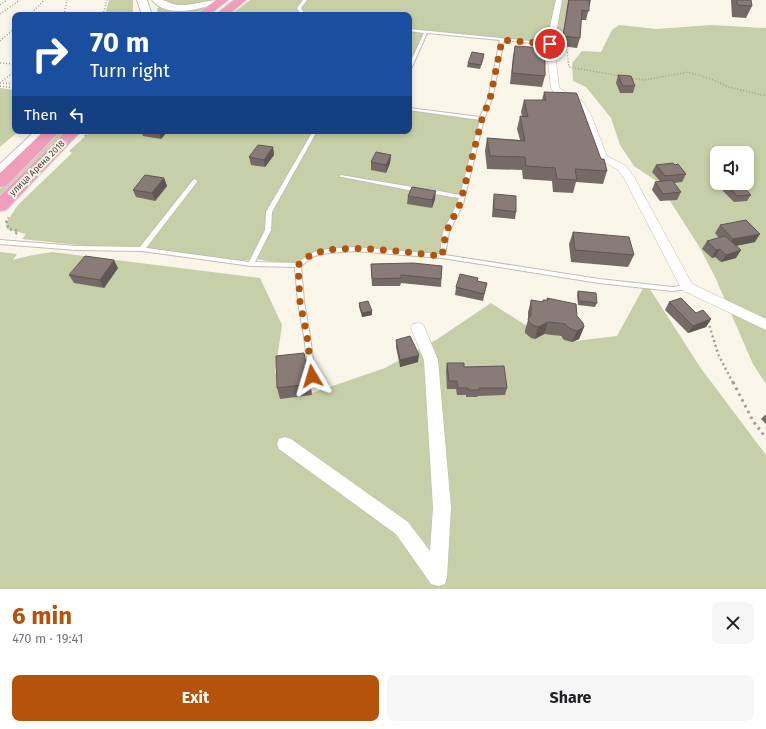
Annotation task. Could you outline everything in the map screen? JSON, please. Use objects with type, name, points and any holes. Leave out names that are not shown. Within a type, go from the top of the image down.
[{"type":"main road","points":[[138,12],[139,0]]},
{"type":"main road","points":[[142,0],[145,12]]},
{"type":"main road","points":[[152,0],[154,12]]},
{"type":"main road","points":[[157,0],[161,4],[184,8],[217,0]]},
{"type":"main road","points":[[206,12],[223,0]]},
{"type":"main road","points":[[225,12],[241,0]]},
{"type":"main road","points":[[0,172],[40,134]]},
{"type":"main road","name":"улица Арена 2018","points":[[0,182],[50,134]]},
{"type":"main road","name":"улица Арена 2018","points":[[0,206],[71,134]]},
{"type":"street","points":[[559,0],[550,44],[555,88],[558,92],[580,104],[586,114],[603,158],[622,168],[629,177],[687,287],[766,325]]},
{"type":"street","points":[[418,328],[431,360],[442,508],[438,583]]},
{"type":"street","points":[[285,444],[402,528],[438,583]]},
{"type":"lane","points":[[301,12],[299,8],[305,0]]},
{"type":"lane","points":[[412,30],[550,44]]},
{"type":"lane","points":[[412,62],[426,32]]},
{"type":"lane","points":[[442,256],[446,232],[462,197],[482,119],[490,99],[502,40]]},
{"type":"lane","points":[[412,109],[482,119]]},
{"type":"lane","points":[[251,264],[268,230],[269,212],[313,134]]},
{"type":"lane","points":[[342,176],[462,197]]},
{"type":"lane","points":[[142,249],[195,181]]},
{"type":"lane","points":[[0,242],[76,248],[142,249],[251,264],[298,265],[312,254],[328,250],[355,249],[442,256],[599,281],[672,289],[687,287]]},
{"type":"lane","points":[[298,265],[300,302],[307,336],[312,376]]},
{"type":"path","points":[[0,5],[7,0]]},
{"type":"path","points":[[0,14],[20,0]]},
{"type":"path","points":[[33,12],[44,0]]},
{"type":"path","points":[[65,12],[67,0]]},
{"type":"path","points":[[104,12],[108,0]]},
{"type":"path","points":[[0,40],[12,30]]},
{"type":"path","points":[[550,44],[567,51],[569,67],[622,76]]},
{"type":"path","points":[[0,63],[12,64]]},
{"type":"path","points":[[628,78],[645,80],[688,72],[711,78],[729,87],[766,96]]},
{"type":"path","points":[[0,83],[12,73]]},
{"type":"path","points":[[0,83],[12,84]]},
{"type":"path","points":[[0,86],[12,88]]},
{"type":"path","points":[[707,316],[718,354],[753,421],[766,438]]},
{"type":"green space","points":[[109,0],[133,0],[133,12],[106,12]]},
{"type":"green space","points":[[162,0],[211,0],[192,5],[179,5],[167,3]]},
{"type":"green space","points":[[250,0],[568,0],[561,46],[426,32],[412,62],[412,12],[234,12]]},
{"type":"green space","points":[[210,5],[202,12],[158,12],[157,8],[162,6]]},
{"type":"green space","points":[[619,25],[656,29],[711,25],[766,28],[766,384],[753,364],[715,277],[700,248],[658,182],[634,166],[620,145],[611,118],[586,87],[573,81],[572,63],[582,51],[601,52],[612,30]]},
{"type":"green space","points":[[0,88],[12,90],[12,134],[15,134],[0,147]]},
{"type":"green space","points":[[412,109],[482,119],[462,197],[442,256],[328,251],[298,265],[254,259],[236,262],[22,239],[26,234],[7,229],[6,223],[18,205],[72,153],[69,151],[88,134],[412,134]]},
{"type":"green space","points":[[55,134],[63,134],[26,169],[0,197],[0,189]]},
{"type":"green space","points":[[0,252],[17,254],[13,260],[52,252],[260,278],[282,325],[275,373],[312,393],[385,368],[436,340],[491,303],[527,326],[575,341],[617,336],[646,283],[700,367],[766,455],[766,589],[0,589]]},
{"type":"building","points":[[569,0],[589,0],[589,11],[582,10],[580,38],[563,36]]},
{"type":"building","points":[[737,0],[751,0],[752,6],[737,5]]},
{"type":"building","points":[[515,46],[545,48],[545,76],[512,73]]},
{"type":"building","points":[[472,52],[484,54],[481,65],[468,63]]},
{"type":"building","points":[[618,75],[631,76],[635,86],[623,86]]},
{"type":"building","points":[[544,92],[577,94],[601,159],[604,159],[607,171],[575,169],[577,180],[557,179],[555,168],[526,166],[525,157],[490,156],[487,138],[525,141],[520,116],[528,117],[524,100],[546,100]]},
{"type":"building","points":[[258,145],[273,147],[264,160],[249,157]]},
{"type":"building","points":[[376,152],[391,155],[386,165],[371,162]]},
{"type":"building","points":[[673,163],[675,165],[678,164],[686,174],[665,176],[656,165]]},
{"type":"building","points":[[145,175],[164,178],[152,193],[133,190]]},
{"type":"building","points":[[672,180],[681,192],[663,194],[655,182]]},
{"type":"building","points":[[412,187],[436,191],[432,200],[408,196]]},
{"type":"building","points":[[731,190],[746,190],[751,195],[737,196]]},
{"type":"building","points":[[494,194],[516,196],[516,212],[494,209]]},
{"type":"building","points":[[746,220],[760,234],[733,239],[720,225]]},
{"type":"building","points":[[573,232],[629,237],[634,255],[575,250]]},
{"type":"building","points":[[725,236],[741,250],[726,255],[720,249],[716,250],[707,241]]},
{"type":"building","points":[[85,256],[114,260],[100,280],[69,275]]},
{"type":"building","points":[[413,263],[442,266],[441,279],[401,275],[401,278],[372,279],[371,264]]},
{"type":"building","points":[[460,274],[478,278],[477,281],[487,283],[484,294],[456,287]]},
{"type":"building","points":[[578,291],[596,293],[597,303],[579,301]]},
{"type":"building","points":[[547,298],[576,304],[577,316],[583,323],[584,327],[577,331],[569,328],[565,324],[548,322],[538,327],[534,326],[528,319],[531,315],[531,300],[543,302],[543,300],[548,300]]},
{"type":"building","points":[[681,298],[696,313],[703,310],[711,319],[693,326],[669,302]]},
{"type":"building","points":[[368,301],[372,311],[362,313],[359,303]]},
{"type":"building","points":[[410,336],[419,355],[400,360],[396,340]]},
{"type":"building","points":[[304,353],[306,364],[309,368],[310,384],[277,388],[276,356]]},
{"type":"building","points":[[447,363],[464,363],[464,367],[504,366],[507,388],[479,388],[479,390],[468,390],[468,388],[458,388],[457,381],[449,381]]},
{"type":"route","points":[[312,376],[307,336],[300,302],[298,265],[312,254],[328,250],[355,249],[442,256],[446,232],[460,204],[482,119],[490,99],[502,40],[550,44]]}]
